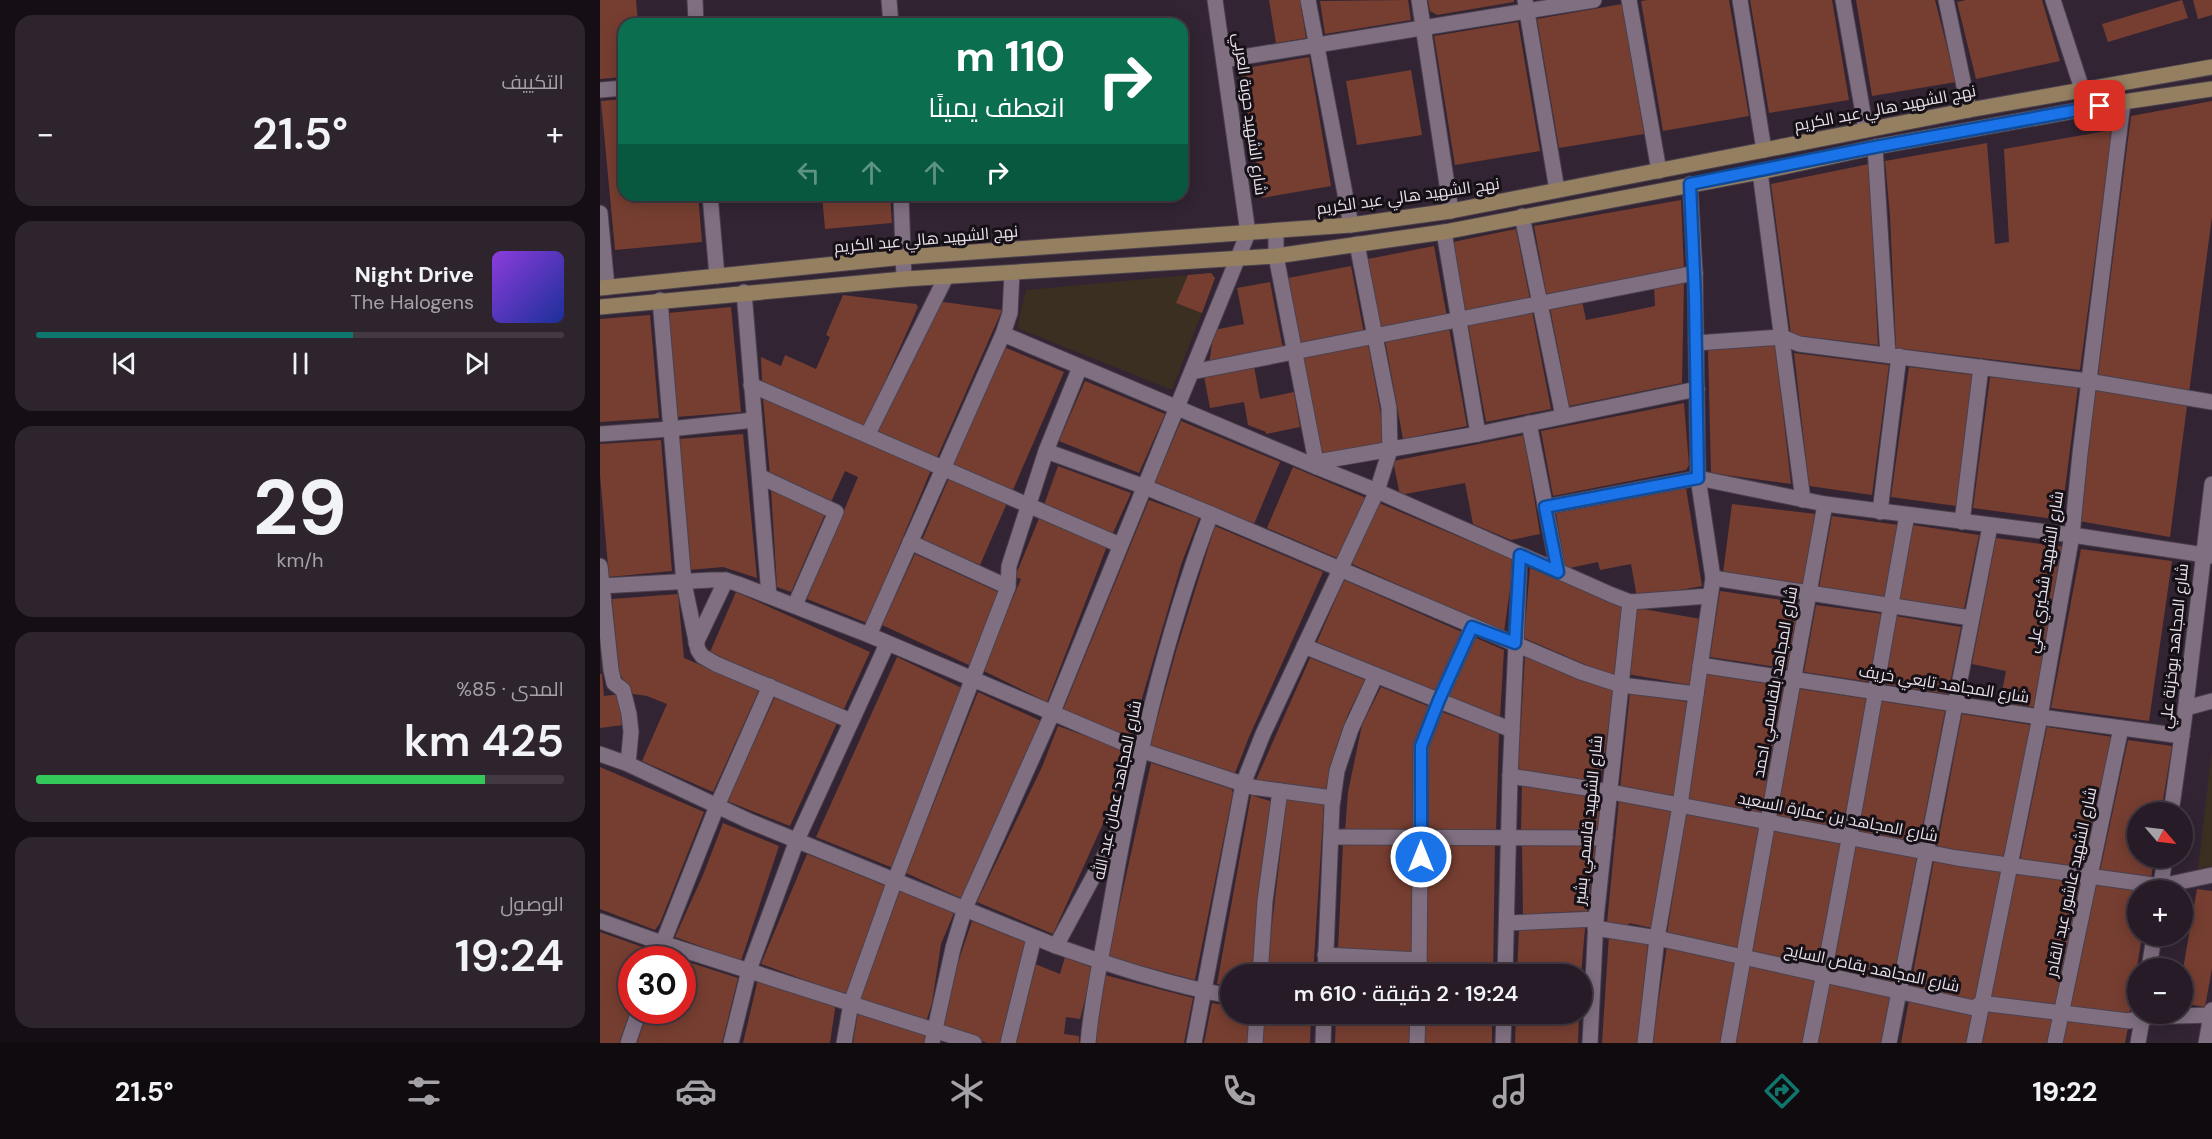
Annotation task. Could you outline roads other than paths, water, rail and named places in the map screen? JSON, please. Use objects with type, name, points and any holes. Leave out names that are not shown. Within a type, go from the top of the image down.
[{"type":"main road","name":"نهج الشهيد هالي عبد الكريم","points":[[604,288],[904,257],[1351,225],[1451,211],[1969,110],[2212,67]]},
{"type":"main road","points":[[600,307],[904,279],[1276,256],[1444,232],[1760,172],[1875,147],[2123,102],[2212,89]]},
{"type":"main road","points":[[1545,211],[1550,191]]},
{"type":"street","points":[[695,0],[696,18]]},
{"type":"street","points":[[889,0],[890,18]]},
{"type":"street","name":"شارع الشهيد حوبة العربي","points":[[1215,0],[1248,233]]},
{"type":"street","points":[[1308,0],[1351,225]]},
{"type":"street","points":[[1419,0],[1451,211]]},
{"type":"street","points":[[1224,60],[1424,27],[1526,5],[1594,0]]},
{"type":"street","points":[[1629,0],[1659,171]]},
{"type":"street","points":[[1740,0],[1764,150]]},
{"type":"street","points":[[1844,0],[1866,130]]},
{"type":"street","points":[[1946,0],[1969,110]]},
{"type":"street","points":[[2053,0],[2082,89]]},
{"type":"street","points":[[1526,5],[1550,191]]},
{"type":"street","points":[[600,90],[618,88]]},
{"type":"street","name":"شارع الشهيد شكيري علي","points":[[1974,1043],[2040,717],[2072,535],[2088,381],[2123,102]]},
{"type":"street","points":[[1875,147],[1894,356],[1880,512]]},
{"type":"street","points":[[1760,172],[1803,500]]},
{"type":"street","points":[[1645,1043],[1657,938],[1680,805],[1713,578],[1698,478],[1695,273],[1690,184]]},
{"type":"street","points":[[711,201],[717,276]]},
{"type":"street","points":[[901,201],[904,279]]},
{"type":"street","points":[[600,213],[604,288]]},
{"type":"street","points":[[1522,216],[1563,416]]},
{"type":"street","points":[[1276,231],[1276,256],[1317,465]]},
{"type":"street","points":[[1444,232],[1478,434]]},
{"type":"street","points":[[933,1036],[953,948],[965,908],[1052,714],[1248,233]]},
{"type":"street","points":[[1194,1043],[1242,784],[1377,490],[1390,450],[1389,408],[1357,244]]},
{"type":"street","points":[[869,635],[1003,334],[1010,313],[1012,273]]},
{"type":"street","points":[[1192,372],[1695,273]]},
{"type":"street","points":[[868,435],[946,277]]},
{"type":"street","points":[[744,292],[769,595]]},
{"type":"street","points":[[660,300],[684,583],[698,650],[705,658],[851,721]]},
{"type":"street","points":[[1003,334],[1377,490],[1630,602],[1710,596]]},
{"type":"street","points":[[1696,343],[1782,337],[1799,344],[2088,381],[2212,402]]},
{"type":"street","points":[[844,1043],[851,1003],[895,880],[1008,587],[1009,566],[1046,451],[1080,367]]},
{"type":"street","points":[[1962,522],[1981,368]]},
{"type":"street","points":[[751,385],[1120,545]]},
{"type":"street","points":[[1317,465],[1696,389]]},
{"type":"street","points":[[600,434],[754,420]]},
{"type":"street","points":[[1529,423],[1558,572]]},
{"type":"street","points":[[1046,451],[1211,514],[1581,672],[1621,685],[1696,694]]},
{"type":"street","points":[[760,477],[836,512],[795,605]]},
{"type":"street","points":[[1545,507],[1698,478],[1825,504],[2072,535],[2207,556]]},
{"type":"street","name":"شارع المجاهد بوخزنة علي","points":[[2173,802],[2207,556],[2212,484]]},
{"type":"street","name":"شارع المجاهد بلقاسمي احمد","points":[[1728,1043],[1825,504]]},
{"type":"street","name":"شارع المجاهد عمان عبد الله","points":[[1088,1043],[1091,1007],[1140,750],[1175,622],[1211,514]]},
{"type":"street","points":[[1810,1043],[1850,838],[1907,515]]},
{"type":"street","points":[[1889,1043],[1990,526]]},
{"type":"street","points":[[910,542],[1008,587]]},
{"type":"street","points":[[1505,964],[1510,776],[1520,555]]},
{"type":"street","points":[[600,566],[611,670],[614,683],[623,690],[631,732],[628,764]]},
{"type":"street","points":[[1713,578],[1971,618]]},
{"type":"street","points":[[696,643],[726,580]]},
{"type":"street","points":[[601,586],[726,580],[869,635],[1140,750],[1242,784],[1333,798]]},
{"type":"street","name":"شارع الشهيد قاسمي بشير","points":[[1590,1043],[1595,923],[1630,602]]},
{"type":"street","points":[[1419,964],[1421,746],[1472,627]]},
{"type":"street","points":[[731,1043],[749,970],[797,840],[887,644]]},
{"type":"street","points":[[1304,646],[1512,730]]},
{"type":"street","name":"شارع المجاهد تابعي خريف","points":[[1700,665],[2040,717],[2182,736]]},
{"type":"street","points":[[1325,964],[1333,798],[1337,771],[1351,729],[1376,675]]},
{"type":"street","points":[[661,946],[717,806],[770,686]]},
{"type":"street","points":[[2186,708],[2212,701]]},
{"type":"street","name":"شارع الشهيد عاشور عبد القادر","points":[[2055,1043],[2121,728]]},
{"type":"street","points":[[600,754],[628,764],[717,806],[797,840],[1034,938],[1101,963],[1220,994]]},
{"type":"street","name":"شارع المجاهد بن عمارة السعيد","points":[[1510,776],[1611,792],[1927,852],[2127,882]]},
{"type":"street","points":[[1261,964],[1265,901],[1280,791]]},
{"type":"street","points":[[1056,946],[1127,814]]},
{"type":"street","points":[[1331,837],[1605,838]]},
{"type":"street","name":"شارع المجاهد بن عمارة السعيد","points":[[2190,880],[2212,874]]},
{"type":"street","points":[[600,921],[851,1003],[933,1036],[974,1043]]},
{"type":"street","name":"شارع المجاهد بقاص السايح","points":[[1507,923],[1595,923],[1974,1008],[1981,1004],[2127,1021]]},
{"type":"street","points":[[1008,1043],[1034,938]]},
{"type":"street","points":[[1325,955],[1396,964]]},
{"type":"street","points":[[2206,1043],[2212,1013]]},
{"type":"street","name":"شارع المجاهد بقاص السايح","points":[[2193,1014],[2212,1013]]},
{"type":"street","points":[[628,1043],[635,1024]]},
{"type":"street","points":[[1255,1043],[1256,1024]]},
{"type":"street","points":[[1323,1043],[1324,1024]]},
{"type":"street","points":[[1417,1043],[1418,1024]]},
{"type":"street","points":[[1503,1043],[1504,1024]]},
{"type":"street","points":[[2138,1043],[2142,1024]]}]
